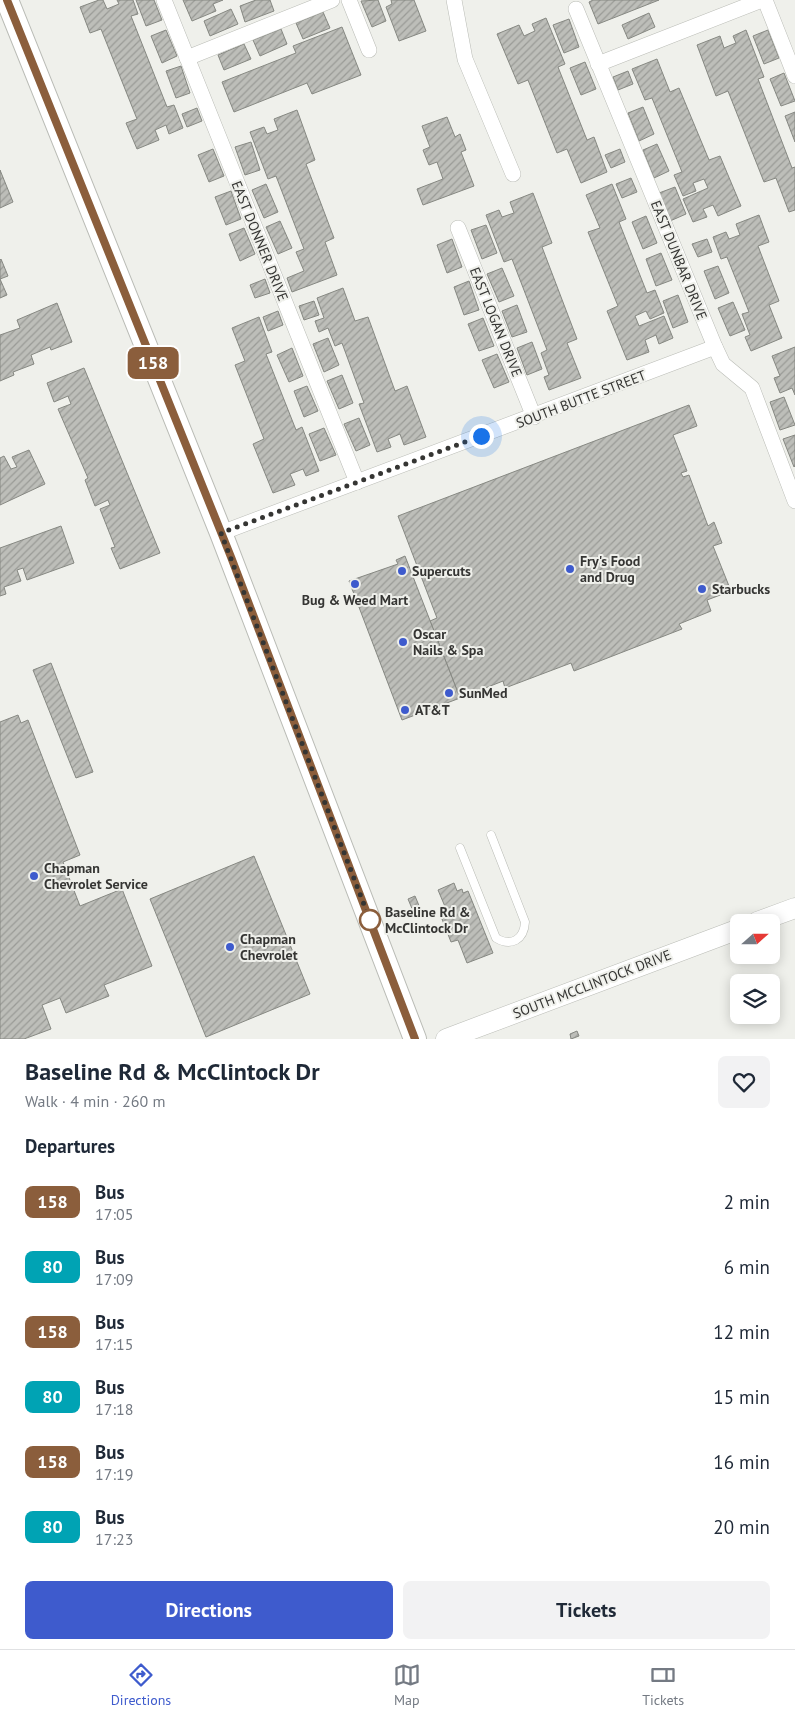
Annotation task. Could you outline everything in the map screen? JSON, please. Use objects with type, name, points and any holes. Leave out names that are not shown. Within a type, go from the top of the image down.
[{"type":"main road","points":[[7,0],[221,533],[415,1039]]},
{"type":"main road","points":[[778,914],[795,908]]},
{"type":"main road","name":"SOUTH MCCLINTOCK DRIVE","points":[[446,1039],[730,932]]},
{"type":"street","name":"EAST DONNER DRIVE","points":[[164,0],[357,482]]},
{"type":"street","points":[[187,58],[332,0]]},
{"type":"street","points":[[349,0],[369,50]]},
{"type":"street","points":[[454,0],[465,59],[513,174]]},
{"type":"street","points":[[598,64],[764,0],[795,76]]},
{"type":"street","name":"EAST DUNBAR DRIVE","points":[[576,9],[715,347],[723,364],[752,388],[795,501]]},
{"type":"street","name":"EAST LOGAN DRIVE","points":[[458,228],[534,417]]},
{"type":"street","name":"SOUTH BUTTE STREET","points":[[221,533],[534,417],[715,347]]},
{"type":"lane","points":[[460,848],[496,938],[508,942],[515,940],[522,937],[525,922],[491,835]]},
{"type":"building","points":[[103,0],[107,9],[119,4],[117,0],[133,0],[138,14],[131,16],[167,107],[174,105],[183,128],[169,134],[166,125],[155,130],[159,140],[137,149],[126,123],[137,119],[101,29],[90,33],[80,7]]},
{"type":"building","points":[[136,0],[154,0],[162,20],[146,26]]},
{"type":"building","points":[[183,0],[223,0],[213,4],[216,11],[192,21]]},
{"type":"building","points":[[256,0],[270,0],[274,11],[245,22],[240,6]]},
{"type":"building","points":[[378,0],[386,21],[372,27],[361,1]]},
{"type":"building","points":[[391,0],[414,0],[426,31],[399,41],[386,7],[392,4]]},
{"type":"building","points":[[593,0],[659,0],[598,24],[589,2]]},
{"type":"building","points":[[231,9],[238,24],[210,36],[204,21]]},
{"type":"building","points":[[323,12],[330,28],[303,39],[296,23]]},
{"type":"building","points":[[649,13],[655,27],[628,39],[622,25]]},
{"type":"building","points":[[546,18],[565,64],[558,67],[587,140],[594,137],[607,172],[581,183],[567,149],[557,153],[528,80],[518,84],[497,34],[519,25],[524,36],[535,31],[532,24]]},
{"type":"building","points":[[569,19],[579,47],[564,53],[553,25]]},
{"type":"building","points":[[342,27],[361,75],[312,94],[307,83],[234,112],[222,82],[296,53],[293,46]]},
{"type":"building","points":[[281,29],[287,44],[260,56],[253,40]]},
{"type":"building","points":[[166,30],[177,56],[162,63],[151,36]]},
{"type":"building","points":[[746,30],[764,77],[758,79],[792,168],[795,167],[795,210],[789,212],[776,178],[764,182],[728,91],[716,96],[697,45],[720,36],[724,48],[736,43],[733,36]]},
{"type":"building","points":[[768,30],[779,58],[764,64],[753,36]]},
{"type":"building","points":[[244,44],[251,59],[224,70],[218,55]]},
{"type":"building","points":[[657,59],[670,92],[679,88],[709,160],[720,156],[741,206],[718,216],[713,205],[703,209],[707,217],[693,222],[683,199],[708,188],[704,179],[693,183],[696,191],[683,196],[674,175],[682,172],[652,98],[645,100],[632,69]]},
{"type":"building","points":[[585,62],[596,89],[581,95],[570,68]]},
{"type":"building","points":[[181,66],[190,93],[176,98],[166,71]]},
{"type":"building","points":[[628,71],[633,84],[618,90],[613,77]]},
{"type":"building","points":[[784,73],[795,101],[781,106],[770,79]]},
{"type":"building","points":[[643,107],[654,134],[639,141],[628,113]]},
{"type":"building","points":[[197,108],[202,121],[187,127],[182,114]]},
{"type":"building","points":[[297,110],[315,160],[306,164],[334,238],[325,242],[337,275],[292,292],[287,278],[304,271],[296,252],[304,249],[276,176],[268,179],[250,132],[264,127],[267,134],[278,130],[274,119]]},
{"type":"building","points":[[795,112],[795,142],[785,116]]},
{"type":"building","points":[[447,117],[455,137],[460,134],[466,150],[461,152],[474,186],[423,205],[417,189],[443,179],[437,162],[429,165],[423,150],[430,147],[422,126]]},
{"type":"building","points":[[251,142],[260,170],[245,175],[235,147]]},
{"type":"building","points":[[657,144],[669,171],[654,178],[643,150]]},
{"type":"building","points":[[213,149],[224,176],[209,182],[198,155]]},
{"type":"building","points":[[620,149],[625,162],[611,168],[605,155]]},
{"type":"building","points":[[0,170],[13,202],[0,208]]},
{"type":"building","points":[[631,178],[637,192],[622,198],[616,184]]},
{"type":"building","points":[[266,184],[278,212],[264,218],[252,190]]},
{"type":"building","points":[[612,184],[626,219],[619,222],[647,293],[655,290],[664,313],[650,319],[646,311],[635,316],[639,326],[664,316],[673,338],[659,344],[656,335],[645,340],[649,352],[627,360],[607,311],[618,306],[588,232],[600,228],[586,195]]},
{"type":"building","points":[[675,187],[686,214],[670,221],[659,193]]},
{"type":"building","points":[[231,191],[241,219],[226,225],[215,197]]},
{"type":"building","points":[[533,193],[552,243],[542,247],[577,339],[567,343],[581,378],[549,390],[544,377],[549,375],[541,353],[547,350],[512,259],[504,262],[486,215],[499,210],[502,217],[514,213],[510,202]]},
{"type":"building","points":[[759,215],[769,242],[758,246],[779,301],[769,305],[782,338],[751,351],[745,337],[750,335],[742,314],[749,312],[727,257],[721,259],[713,237],[726,232],[729,239],[740,235],[736,224]]},
{"type":"building","points":[[646,216],[657,243],[643,249],[632,222]]},
{"type":"building","points":[[280,221],[292,248],[278,254],[266,227]]},
{"type":"building","points":[[486,225],[497,253],[482,259],[471,230]]},
{"type":"building","points":[[244,228],[255,254],[240,261],[229,234]]},
{"type":"building","points":[[452,239],[462,267],[447,273],[437,245]]},
{"type":"building","points":[[707,239],[712,252],[698,257],[692,244]]},
{"type":"building","points":[[661,253],[672,280],[656,286],[646,259]]},
{"type":"building","points":[[0,260],[8,276],[0,279]]},
{"type":"building","points":[[718,266],[729,293],[715,299],[704,271]]},
{"type":"building","points":[[502,268],[514,296],[499,302],[487,274]]},
{"type":"building","points":[[0,279],[7,295],[0,298]]},
{"type":"building","points":[[265,279],[270,293],[255,298],[250,285]]},
{"type":"building","points":[[469,281],[479,310],[464,315],[454,287]]},
{"type":"building","points":[[343,288],[355,321],[368,317],[395,391],[407,386],[426,437],[404,445],[400,434],[388,439],[391,447],[377,452],[359,404],[364,403],[342,343],[335,346],[328,328],[319,332],[315,321],[324,318],[317,298]]},
{"type":"building","points":[[678,295],[688,322],[673,328],[663,301]]},
{"type":"building","points":[[314,301],[319,315],[304,320],[299,306]]},
{"type":"building","points":[[733,302],[745,330],[730,336],[718,308]]},
{"type":"building","points":[[57,303],[72,342],[51,350],[50,347],[31,355],[34,364],[13,372],[14,375],[0,381],[0,335],[20,328],[17,320]]},
{"type":"building","points":[[517,305],[527,332],[512,337],[502,311]]},
{"type":"building","points":[[278,311],[283,325],[268,331],[263,317]]},
{"type":"building","points":[[259,317],[272,352],[266,354],[296,430],[302,427],[319,471],[306,476],[303,469],[290,474],[295,485],[273,493],[253,444],[264,439],[235,365],[245,361],[232,328]]},
{"type":"building","points":[[483,318],[494,346],[479,351],[468,324]]},
{"type":"building","points":[[328,338],[339,365],[324,372],[313,344]]},
{"type":"building","points":[[532,342],[542,369],[527,375],[517,348]]},
{"type":"building","points":[[795,347],[795,395],[792,388],[780,393],[774,378],[780,376],[772,356]]},
{"type":"building","points":[[292,348],[303,376],[289,382],[277,355]]},
{"type":"building","points":[[497,354],[509,382],[494,388],[482,360]]},
{"type":"building","points":[[84,368],[160,553],[120,569],[111,548],[115,547],[100,509],[110,505],[108,500],[95,506],[85,480],[88,478],[58,409],[71,404],[68,396],[54,402],[47,383]]},
{"type":"building","points":[[342,375],[353,403],[339,409],[327,381]]},
{"type":"building","points":[[307,386],[318,411],[304,417],[294,391]]},
{"type":"building","points":[[784,397],[795,425],[780,430],[770,402]]},
{"type":"building","name":"Fry's Food and Drug","points":[[689,405],[697,426],[673,435],[687,471],[681,473],[683,477],[689,475],[708,526],[714,522],[722,543],[713,546],[731,591],[707,600],[711,611],[679,624],[682,629],[574,671],[571,663],[505,688],[503,681],[460,698],[430,621],[437,618],[398,516]]},
{"type":"building","points":[[359,418],[370,445],[356,451],[344,424]]},
{"type":"building","points":[[324,428],[336,455],[320,461],[309,434]]},
{"type":"building","points":[[795,435],[795,466],[794,467],[783,439]]},
{"type":"building","points":[[29,450],[45,484],[0,505],[0,458],[4,456],[11,469],[17,467],[12,457]]},
{"type":"building","points":[[61,526],[74,563],[27,580],[23,568],[17,570],[21,581],[4,587],[6,594],[0,596],[0,548]]},
{"type":"building","points":[[405,556],[460,698],[402,720],[349,581],[398,564],[396,560]]},
{"type":"building","points":[[51,663],[93,772],[76,778],[33,670]]},
{"type":"building","name":"Chapman Chevrolet Service","points":[[18,715],[21,723],[28,720],[80,855],[63,862],[80,906],[122,889],[152,966],[104,985],[109,996],[66,1013],[60,998],[42,1005],[51,1029],[24,1039],[0,1039],[0,722]]},
{"type":"building","name":"Chapman Chevrolet","points":[[254,856],[310,994],[206,1037],[150,899]]},
{"type":"building","points":[[454,883],[457,891],[462,889],[463,893],[468,891],[493,953],[467,963],[458,940],[451,942],[442,919],[449,916],[438,890]]},
{"type":"building","points":[[415,896],[420,908],[413,911],[408,899]]},
{"type":"building","points":[[577,1031],[579,1036],[571,1039],[570,1034]]},
{"type":"bus line","name":"158","points":[[7,0],[231,557],[415,1039]]},
{"type":"place","name":"Fry's Food and Drug","points":[[570,569]]},
{"type":"place","name":"Supercuts","points":[[402,571]]},
{"type":"place","name":"Bug & Weed Mart","points":[[355,584]]},
{"type":"place","name":"Starbucks","points":[[702,589]]},
{"type":"place","name":"Oscar Nails & Spa","points":[[403,642]]},
{"type":"place","name":"SunMed","points":[[449,693]]},
{"type":"place","name":"AT&T","points":[[405,710]]},
{"type":"place","name":"Chapman Chevrolet Service","points":[[34,876]]},
{"type":"place","name":"Baseline Rd & McClintock Dr","points":[[370,920]]},
{"type":"place","name":"Chapman Chevrolet","points":[[230,947]]},
{"type":"route","points":[[370,920],[221,533],[481,436]]}]
